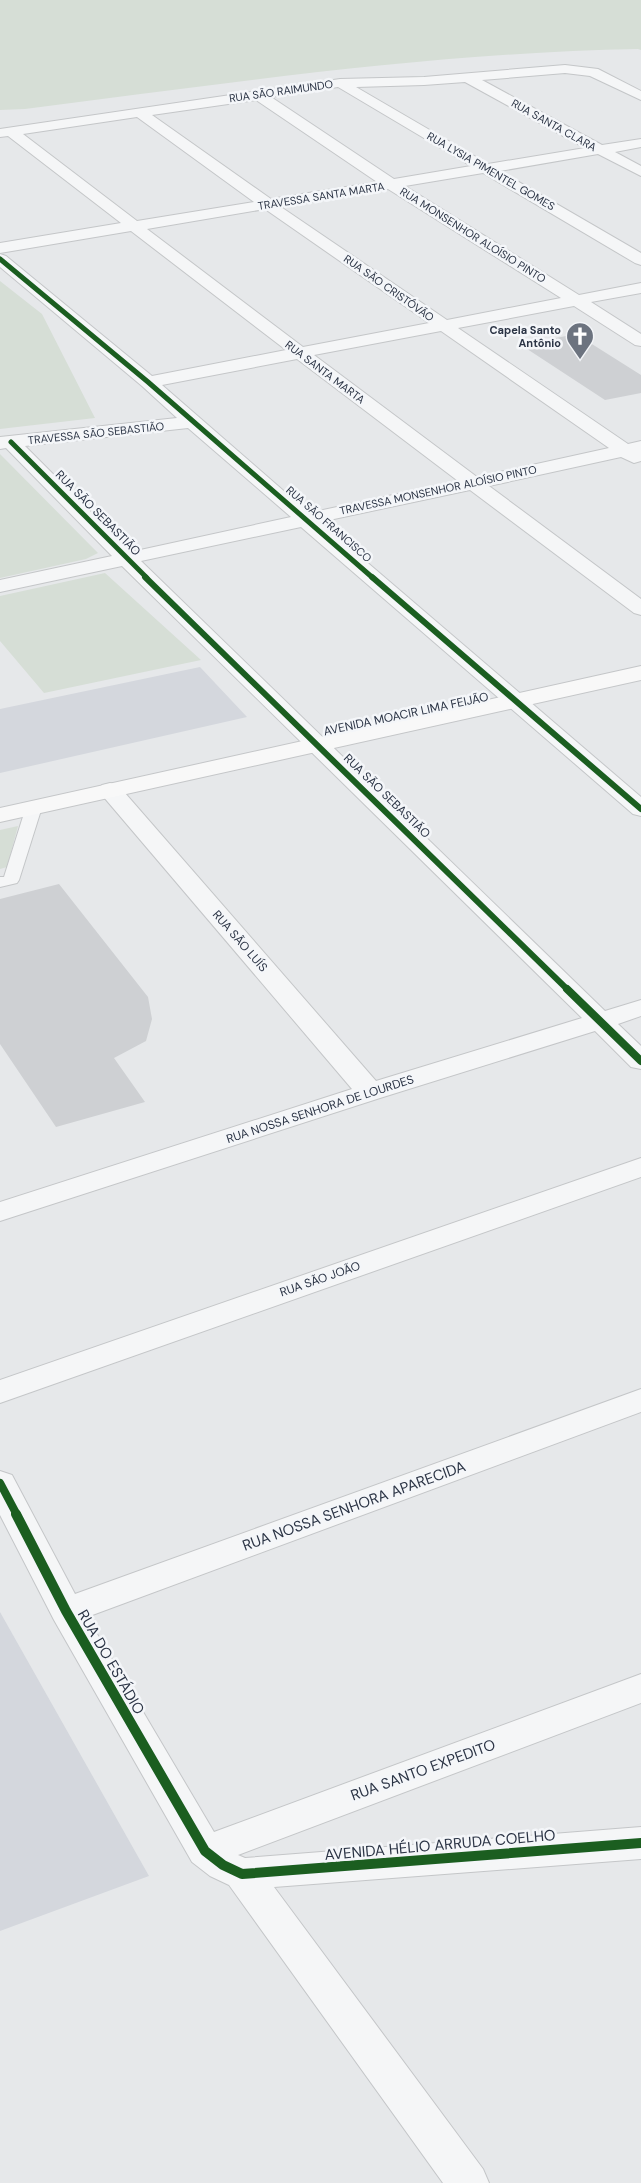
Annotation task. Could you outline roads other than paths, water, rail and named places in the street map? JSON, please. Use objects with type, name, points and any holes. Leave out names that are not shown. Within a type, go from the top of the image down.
[{"type":"main road","name":"AVENIDA MOACIR LIMA FEIJÃO","points":[[0,814],[641,673]]},
{"type":"street","name":"RUA SÃO RAIMUNDO","points":[[6,133],[256,94],[340,83],[407,82],[565,69],[593,72],[641,96]]},
{"type":"street","name":"RUA SANTA CLARA","points":[[468,78],[641,172]]},
{"type":"street","name":"RUA LYSIA PIMENTEL GOMES","points":[[340,83],[641,260]]},
{"type":"street","name":"RUA MONSENHOR ALOÍSIO PINTO","points":[[256,94],[391,184],[641,341]]},
{"type":"street","name":"RUA SÃO CRISTÓVÃO","points":[[139,112],[444,326],[633,449],[641,462]]},
{"type":"street","name":"RUA SANTA MARTA","points":[[6,133],[134,225],[300,353],[641,609]]},
{"type":"street","name":"TRAVESSA SANTA MARTA","points":[[0,248],[641,143]]},
{"type":"street","name":"RUA SÃO FRANCISCO","points":[[0,259],[148,382],[641,808]]},
{"type":"street","points":[[148,382],[641,288]]},
{"type":"street","name":"TRAVESSA SÃO SEBASTIÃO","points":[[5,443],[192,422]]},
{"type":"street","name":"RUA SÃO SEBASTIÃO","points":[[5,443],[127,559],[641,1061]]},
{"type":"street","name":"TRAVESSA MONSENHOR ALOÍSIO PINTO","points":[[0,586],[633,449]]},
{"type":"street","name":"RUA SÃO LUÍS","points":[[110,790],[370,1092]]},
{"type":"street","name":"RUA NOSSA SENHORA DE LOURDES","points":[[0,1212],[370,1092],[641,1008]]},
{"type":"street","name":"RUA SÃO JOÃO","points":[[0,1392],[641,1167]]},
{"type":"street","name":"RUA NOSSA SENHORA APARECIDA","points":[[66,1611],[641,1400]]},
{"type":"street","name":"RUA DO ESTÁDIO","points":[[0,1483],[66,1611],[205,1851]]},
{"type":"street","name":"RUA SANTO EXPEDITO","points":[[205,1851],[641,1688]]},
{"type":"street","name":"AVENIDA HÉLIO ARRUDA COELHO","points":[[242,1874],[641,1843]]},
{"type":"street","points":[[205,1851],[223,1866],[242,1874],[468,2183]]},
{"type":"lane","points":[[0,882],[11,880],[34,807]]},
{"type":"place","name":"Capela Santo Antônio","points":[[580,360]]}]
